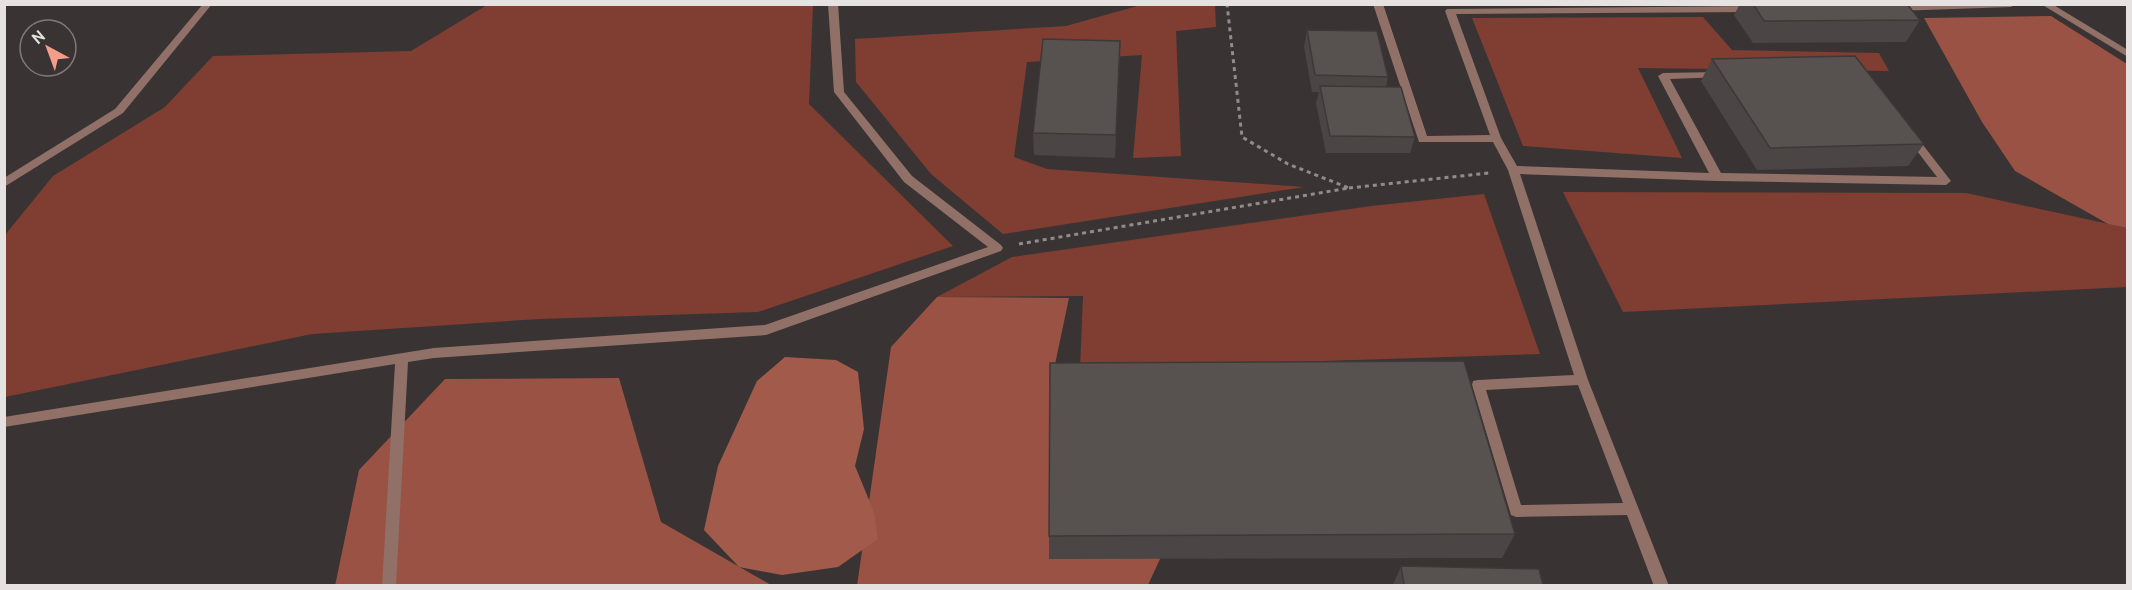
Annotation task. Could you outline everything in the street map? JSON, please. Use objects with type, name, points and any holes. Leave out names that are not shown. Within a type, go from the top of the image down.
[{"type":"lane","points":[[4,183],[119,111],[208,4]]},
{"type":"lane","points":[[833,4],[839,92],[908,179],[997,248]]},
{"type":"lane","points":[[1378,4],[1423,140],[1496,138]]},
{"type":"lane","points":[[1881,8],[2011,4]]},
{"type":"lane","points":[[2045,4],[2127,54]]},
{"type":"lane","points":[[1662,585],[1582,380],[1513,170],[1496,138],[1448,8],[1761,9]]},
{"type":"lane","points":[[1717,177],[1663,76],[1732,75]]},
{"type":"lane","points":[[1513,170],[1717,177],[1946,181],[1902,127]]},
{"type":"lane","points":[[4,422],[434,353],[766,330],[997,248]]},
{"type":"lane","points":[[389,585],[402,358]]},
{"type":"lane","points":[[1582,380],[1478,385],[1516,511],[1632,509]]},
{"type":"path","points":[[1227,4],[1242,137],[1288,164],[1349,188]]},
{"type":"path","points":[[997,248],[1349,188],[1513,170]]},
{"type":"shaded area","points":[[487,5],[813,5],[809,104],[953,246],[758,312],[539,319],[312,334],[5,397],[5,235],[53,176],[165,107],[213,56],[411,51]]},
{"type":"shaded area","points":[[1141,5],[1215,5],[1216,27],[1176,31],[1181,156],[1133,158],[1142,55],[1027,62],[1014,157],[1047,169],[1304,187],[1003,234],[931,174],[856,82],[855,39],[1066,26]]},
{"type":"shaded area","points":[[2051,16],[2127,64],[2127,228],[2108,224],[2015,171],[1982,122],[1924,18]]},
{"type":"shaded area","points":[[1703,17],[1732,50],[1879,53],[1889,71],[1638,68],[1682,158],[1523,146],[1472,18]]},
{"type":"shaded area","points":[[1563,192],[1966,193],[2127,228],[2127,287],[1623,312]]},
{"type":"shaded area","points":[[1484,194],[1540,354],[1080,369],[1083,296],[937,297],[1012,257],[1371,206]]},
{"type":"shaded area","points":[[937,297],[1069,298],[1050,388],[1160,559],[1148,585],[857,586],[891,347]]},
{"type":"shaded area","points":[[785,357],[836,360],[858,372],[864,429],[855,466],[874,512],[878,539],[838,567],[782,575],[739,567],[704,530],[718,466],[757,381]]},
{"type":"shaded area","points":[[619,378],[661,522],[771,585],[335,586],[359,470],[445,379]]},
{"type":"building","points":[[1753,4],[1907,4],[1920,20],[1764,21]]},
{"type":"building","points":[[1307,30],[1377,31],[1388,77],[1315,75]]},
{"type":"building","points":[[1043,39],[1120,41],[1116,135],[1033,133]]},
{"type":"building","points":[[1855,56],[1924,144],[1770,148],[1712,59]]},
{"type":"building","points":[[1320,86],[1401,87],[1415,137],[1330,136]]},
{"type":"building","points":[[1464,361],[1515,534],[1049,536],[1050,363]]},
{"type":"building","points":[[1401,566],[1539,569],[1543,585],[1404,585]]}]
